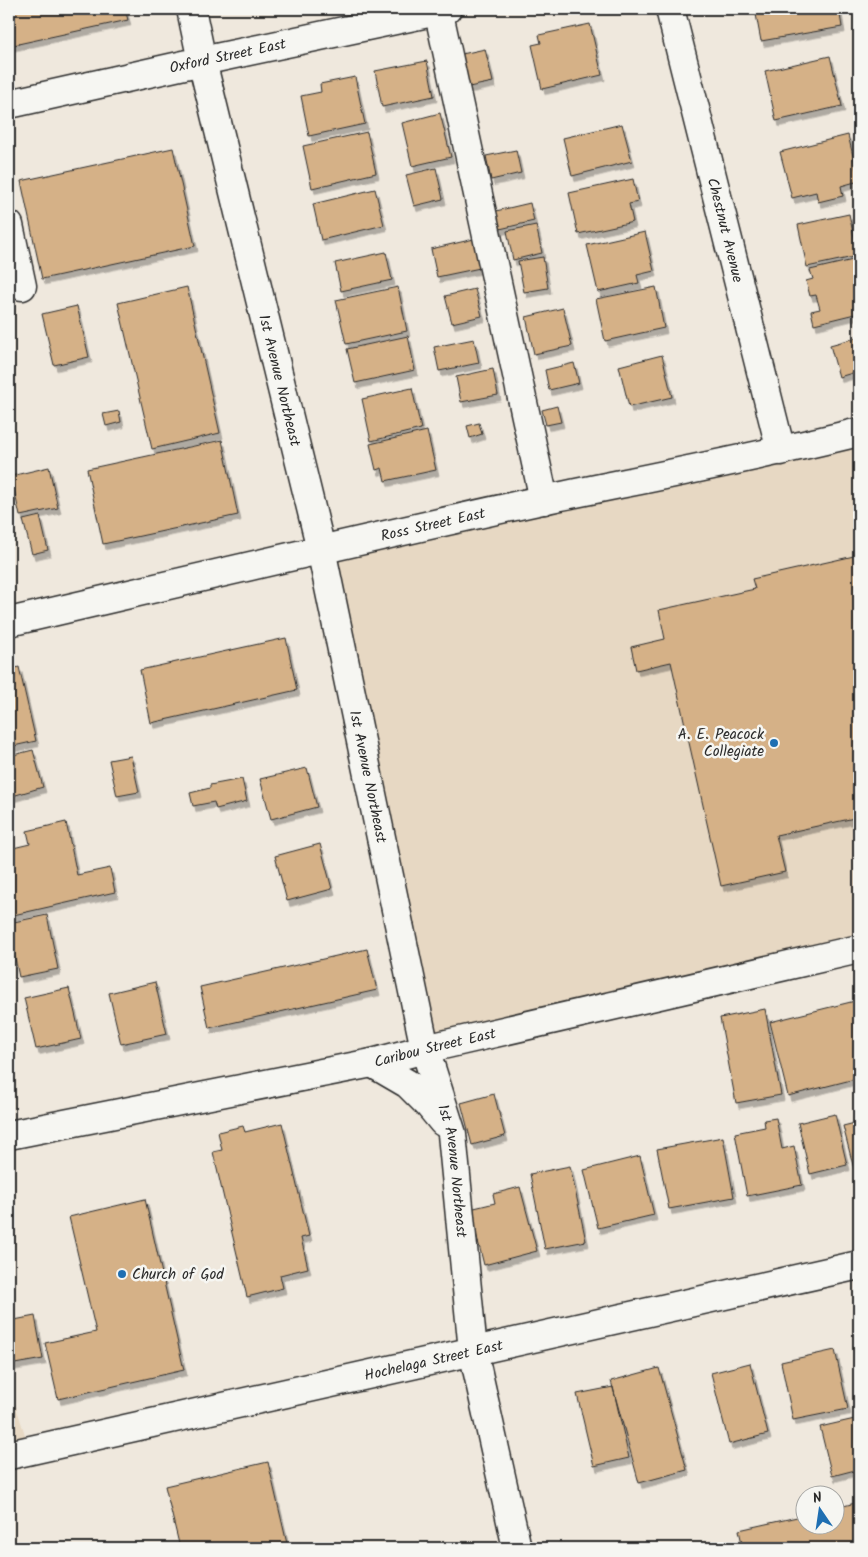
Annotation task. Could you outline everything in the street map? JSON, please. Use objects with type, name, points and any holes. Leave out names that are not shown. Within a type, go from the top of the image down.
[{"type":"street","name":"1st Avenue Northeast","points":[[191,9],[321,550],[425,1049],[452,1134],[473,1351],[517,1548]]},
{"type":"street","name":"Chestnut Avenue","points":[[670,9],[781,451]]},
{"type":"street","name":"Oxford Street East","points":[[9,104],[441,10]]},
{"type":"street","points":[[441,10],[544,500]]},
{"type":"street","points":[[9,225],[22,286]]},
{"type":"street","name":"Ross Street East","points":[[9,622],[544,500],[781,451],[859,432]]},
{"type":"street","name":"Caribou Street East","points":[[9,1135],[372,1063],[425,1049],[859,949]]},
{"type":"street","points":[[372,1063],[408,1084],[429,1105],[452,1134]]},
{"type":"street","name":"Hochelaga Street East","points":[[9,1455],[859,1265]]},
{"type":"shaded area","points":[[859,429],[859,948],[425,1049],[321,549]]},
{"type":"shaded area","points":[[9,1385],[30,1450],[9,1455]]},
{"type":"building","points":[[9,9],[125,9],[128,20],[9,46]]},
{"type":"building","points":[[755,9],[839,9],[842,27],[761,41]]},
{"type":"building","points":[[590,24],[602,75],[542,89],[532,45],[541,43],[539,35]]},
{"type":"building","points":[[485,49],[493,82],[469,87],[462,54]]},
{"type":"building","points":[[830,56],[842,106],[776,121],[765,71]]},
{"type":"building","points":[[427,61],[434,96],[382,107],[375,71]]},
{"type":"building","points":[[355,77],[365,124],[309,136],[301,96],[321,92],[320,84]]},
{"type":"building","points":[[440,113],[451,157],[412,166],[402,123]]},
{"type":"building","points":[[622,124],[632,161],[572,176],[563,138]]},
{"type":"building","points":[[367,132],[376,173],[312,188],[303,146]]},
{"type":"building","points":[[848,135],[859,181],[841,186],[843,196],[818,202],[816,192],[792,198],[780,152]]},
{"type":"building","points":[[173,148],[195,246],[42,279],[21,181]]},
{"type":"building","points":[[516,150],[521,173],[491,180],[486,156]]},
{"type":"building","points":[[436,168],[443,199],[414,206],[406,175]]},
{"type":"building","points":[[633,179],[638,202],[629,204],[633,222],[578,234],[569,193]]},
{"type":"building","points":[[375,189],[384,225],[321,240],[313,204]]},
{"type":"building","points":[[530,203],[534,221],[500,229],[496,211]]},
{"type":"building","points":[[849,214],[858,256],[807,267],[798,225]]},
{"type":"building","points":[[536,225],[542,253],[513,260],[507,231]]},
{"type":"building","points":[[645,232],[654,271],[637,275],[639,283],[598,292],[587,245]]},
{"type":"building","points":[[474,239],[480,268],[437,277],[431,249]]},
{"type":"building","points":[[386,252],[392,280],[341,291],[335,263]]},
{"type":"building","points":[[543,257],[548,288],[524,292],[518,261]]},
{"type":"building","points":[[853,260],[859,283],[859,313],[814,324],[811,311],[820,309],[816,295],[810,296],[806,281],[813,279],[810,270]]},
{"type":"building","points":[[187,287],[220,433],[152,449],[118,303]]},
{"type":"building","points":[[398,287],[407,331],[346,344],[336,300]]},
{"type":"building","points":[[656,287],[664,328],[605,341],[596,299]]},
{"type":"building","points":[[475,289],[482,316],[452,323],[445,296]]},
{"type":"building","points":[[77,306],[89,357],[54,365],[42,314]]},
{"type":"building","points":[[563,308],[572,346],[534,354],[526,317]]},
{"type":"building","points":[[408,336],[415,370],[355,383],[347,349]]},
{"type":"building","points":[[859,337],[859,371],[839,377],[830,345]]},
{"type":"building","points":[[474,339],[479,363],[439,371],[434,347]]},
{"type":"building","points":[[662,355],[672,397],[629,407],[619,366]]},
{"type":"building","points":[[574,363],[579,383],[549,390],[545,370]]},
{"type":"building","points":[[493,369],[498,395],[461,402],[456,377]]},
{"type":"building","points":[[412,388],[421,429],[371,441],[362,399]]},
{"type":"building","points":[[557,406],[561,422],[546,425],[542,410]]},
{"type":"building","points":[[119,411],[121,422],[106,426],[103,414]]},
{"type":"building","points":[[479,423],[482,434],[470,438],[467,426]]},
{"type":"building","points":[[427,431],[436,470],[385,481],[382,468],[376,470],[370,444]]},
{"type":"building","points":[[222,440],[238,515],[103,544],[87,469]]},
{"type":"building","points":[[49,467],[58,508],[20,516],[11,476]]},
{"type":"building","points":[[40,516],[48,550],[32,554],[23,520]]},
{"type":"building","name":"A. E. Peacock Collegiate","points":[[854,556],[855,562],[859,562],[859,817],[776,835],[785,872],[721,886],[671,662],[636,670],[631,647],[665,639],[659,610],[755,589],[752,579]]},
{"type":"building","points":[[286,638],[297,690],[151,723],[140,670]]},
{"type":"building","points":[[19,667],[36,741],[9,747],[9,670]]},
{"type":"building","points":[[33,750],[43,787],[9,797],[9,756]]},
{"type":"building","points":[[131,756],[139,792],[117,796],[109,760]]},
{"type":"building","points":[[307,768],[317,807],[271,819],[260,779]]},
{"type":"building","points":[[242,779],[247,801],[216,809],[214,802],[193,806],[190,793],[210,788],[210,785]]},
{"type":"building","points":[[66,822],[77,875],[110,868],[115,892],[9,916],[9,849],[30,844],[27,831]]},
{"type":"building","points":[[320,844],[332,889],[287,901],[275,856]]},
{"type":"building","points":[[47,915],[58,969],[19,977],[9,923]]},
{"type":"building","points":[[367,949],[377,990],[209,1028],[200,987]]},
{"type":"building","points":[[155,982],[167,1034],[121,1044],[109,993]]},
{"type":"building","points":[[69,988],[81,1039],[36,1049],[24,998]]},
{"type":"building","points":[[859,1000],[859,1078],[788,1096],[770,1022]]},
{"type":"building","points":[[765,1009],[781,1095],[736,1103],[720,1018]]},
{"type":"building","points":[[494,1094],[505,1136],[472,1145],[461,1103]]},
{"type":"building","points":[[835,1114],[847,1165],[810,1174],[798,1123]]},
{"type":"building","points":[[776,1118],[782,1149],[794,1146],[802,1185],[747,1196],[735,1133],[765,1127],[764,1120]]},
{"type":"building","points":[[859,1122],[859,1168],[854,1169],[843,1126]]},
{"type":"building","points":[[282,1123],[309,1236],[301,1238],[308,1268],[280,1275],[283,1288],[247,1297],[213,1152],[222,1150],[218,1132],[243,1126],[245,1132]]},
{"type":"building","points":[[723,1137],[734,1197],[669,1209],[657,1149]]},
{"type":"building","points":[[640,1156],[654,1215],[598,1228],[584,1170]]},
{"type":"building","points":[[570,1166],[586,1241],[545,1249],[530,1174]]},
{"type":"building","points":[[520,1187],[537,1251],[484,1265],[470,1209],[495,1203],[493,1194]]},
{"type":"building","name":"Church of God","points":[[145,1199],[184,1370],[58,1399],[45,1343],[96,1332],[69,1217]]},
{"type":"building","points":[[35,1316],[43,1359],[9,1365],[9,1321]]},
{"type":"building","points":[[835,1350],[848,1409],[793,1420],[781,1362]]},
{"type":"building","points":[[750,1363],[768,1434],[729,1444],[711,1373]]},
{"type":"building","points":[[659,1368],[687,1470],[639,1483],[611,1381]]},
{"type":"building","points":[[613,1387],[629,1458],[594,1466],[577,1394]]},
{"type":"building","points":[[859,1418],[859,1469],[832,1476],[820,1427]]},
{"type":"building","points":[[268,1462],[288,1548],[180,1548],[165,1486]]},
{"type":"building","points":[[859,1502],[859,1548],[743,1548],[739,1530],[796,1517],[796,1534],[846,1534],[846,1505]]},
{"type":"place","name":"A. E. Peacock Collegiate","points":[[774,743]]},
{"type":"place","name":"Church of God","points":[[122,1274]]}]
